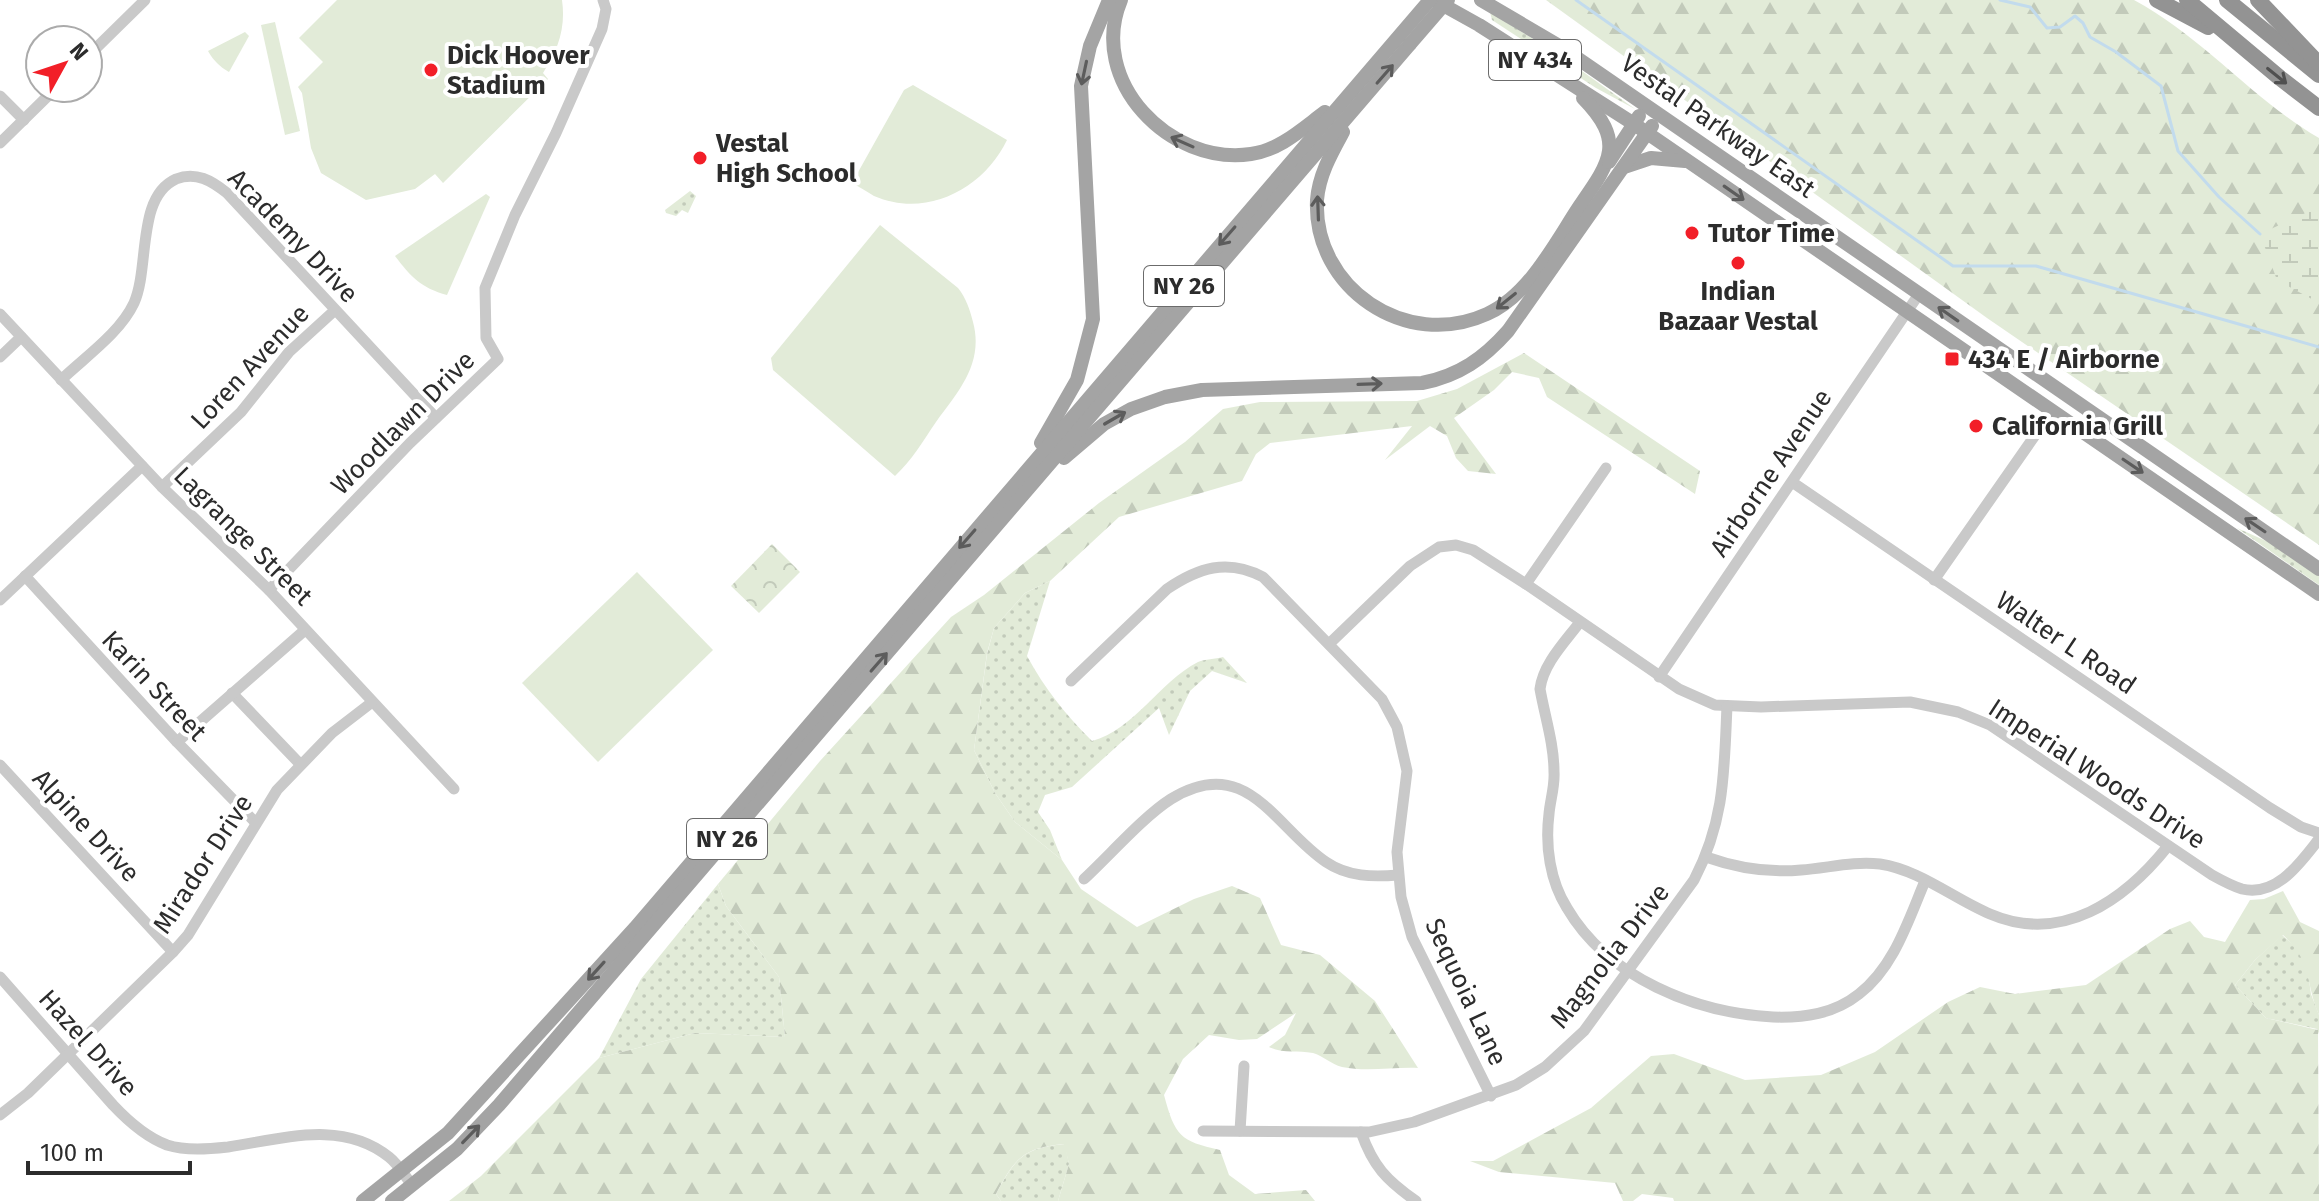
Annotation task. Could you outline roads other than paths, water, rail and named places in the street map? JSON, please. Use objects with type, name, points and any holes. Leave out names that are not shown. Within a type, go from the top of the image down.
[{"type":"highway","points":[[2157,0],[2237,43]]},
{"type":"highway","points":[[2187,0],[2319,108]]},
{"type":"highway","points":[[2227,0],[2319,75]]},
{"type":"highway","points":[[2258,0],[2319,64]]},
{"type":"main road","points":[[1025,482],[1077,380],[1093,319],[1081,86],[1090,46],[1109,0]]},
{"type":"main road","points":[[1121,0],[1114,31],[1114,49],[1127,91],[1145,116],[1177,141],[1205,151],[1234,155],[1265,151],[1355,98]]},
{"type":"main road","name":"NY 26","points":[[1404,41],[1432,0]]},
{"type":"main road","name":"Vestal Parkway East","points":[[1432,0],[1563,77],[1640,128],[2319,594]]},
{"type":"main road","name":"NY 26","points":[[363,1201],[402,1172],[465,1116],[635,928],[1025,482],[1404,41],[1448,0]]},
{"type":"main road","name":"Vestal Parkway East","points":[[1481,0],[1561,47],[2319,569]]},
{"type":"main road","points":[[1563,77],[1594,109],[1604,125],[1609,136],[1613,168]]},
{"type":"main road","points":[[1355,98],[1323,172],[1317,203],[1320,232],[1330,260],[1345,284],[1366,303],[1387,315],[1409,322],[1435,325],[1455,323],[1474,319],[1495,309],[1534,273],[1613,168],[1651,158],[1689,162]]},
{"type":"main road","points":[[1025,482],[1104,424],[1131,409],[1165,397],[1202,390],[1422,383],[1469,367],[1489,353],[1508,331],[1640,128],[1645,105]]},
{"type":"main road","points":[[1640,128],[1660,115]]},
{"type":"main road","name":"NY 26","points":[[392,1201],[457,1149],[499,1105],[1025,482]]},
{"type":"street","name":"Woodlawn Drive","points":[[269,590],[436,418],[498,359],[486,338],[485,288],[602,29],[606,9],[603,0]]},
{"type":"street","points":[[104,39],[138,2]]},
{"type":"street","points":[[0,96],[24,120]]},
{"type":"street","points":[[0,143],[40,104]]},
{"type":"street","name":"Academy Drive","points":[[61,380],[111,333],[134,302],[151,207],[157,194],[180,177],[197,176],[211,181],[227,193],[436,418]]},
{"type":"street","name":"Airborne Avenue","points":[[1659,677],[1919,294]]},
{"type":"street","name":"Loren Avenue","points":[[162,487],[241,412],[289,352],[334,311]]},
{"type":"street","name":"Lagrange Street","points":[[0,314],[162,487],[269,590],[454,789]]},
{"type":"street","points":[[0,357],[21,337]]},
{"type":"street","points":[[1934,580],[2052,411]]},
{"type":"street","points":[[0,600],[142,466]]},
{"type":"street","points":[[1526,584],[1606,468]]},
{"type":"street","name":"Walter L Road","points":[[1792,482],[2270,808],[2319,836]]},
{"type":"street","name":"Imperial Woods Drive","points":[[1329,644],[1404,572],[1439,547],[1456,545],[1473,550],[1659,677],[1697,699],[1727,706],[1910,702],[1958,712],[1990,725],[2212,875],[2240,888],[2264,888],[2281,881],[2319,836]]},
{"type":"street","name":"Sequoia Lane","points":[[1071,681],[1167,589],[1183,578],[1209,567],[1240,567],[1263,577],[1382,699],[1397,727],[1407,771],[1397,852],[1401,897],[1412,937],[1491,1096]]},
{"type":"street","name":"Karin Street","points":[[25,576],[255,822]]},
{"type":"street","points":[[1580,622],[1541,680],[1555,777],[1548,847],[1554,878],[1566,908],[1590,939],[1630,971],[1709,1009],[1743,1015],[1796,1018],[1830,1010],[1858,996],[1876,979],[1901,938],[1925,881]]},
{"type":"street","points":[[177,742],[305,630]]},
{"type":"street","points":[[232,693],[300,764]]},
{"type":"street","name":"Mirador Drive","points":[[0,1115],[28,1093],[173,952],[188,935],[277,790],[332,733],[371,703]]},
{"type":"street","name":"Magnolia Drive","points":[[1203,1131],[1361,1132],[1414,1122],[1516,1085],[1560,1055],[1584,1031],[1674,912],[1706,857],[1722,798],[1727,706]]},
{"type":"street","name":"Alpine Drive","points":[[0,765],[173,952]]},
{"type":"street","points":[[1084,879],[1171,799],[1190,790],[1216,786],[1233,787],[1249,793],[1328,864],[1358,875],[1398,875]]},
{"type":"street","points":[[1706,857],[1742,868],[1785,871],[1854,862],[1880,864],[1909,872],[1992,915],[2034,925],[2051,924],[2095,911],[2122,894],[2168,846]]},
{"type":"street","name":"Hazel Drive","points":[[0,977],[130,1123],[167,1145],[214,1149],[330,1133],[370,1145],[390,1158],[412,1185]]},
{"type":"street","points":[[1240,1131],[1244,1066]]},
{"type":"street","points":[[1361,1132],[1369,1153],[1383,1175],[1416,1201]]},
{"type":"waterway","points":[[1576,0],[1953,266],[2036,266],[2319,347]]},
{"type":"waterway","points":[[2000,0],[2030,7],[2047,28],[2060,27],[2075,16],[2083,23],[2090,37],[2116,52],[2161,86],[2178,151],[2219,197],[2260,234]]},
{"type":"place","name":"Dick Hoover Stadium","points":[[431,70]]},
{"type":"place","name":"Vestal High School","points":[[700,158]]},
{"type":"place","name":"Tutor Time","points":[[1692,233]]},
{"type":"place","name":"Indian Bazaar Vestal","points":[[1738,263]]},
{"type":"place","name":"434 E / Airborne","points":[[1952,359]]},
{"type":"place","name":"California Grill","points":[[1976,426]]}]
